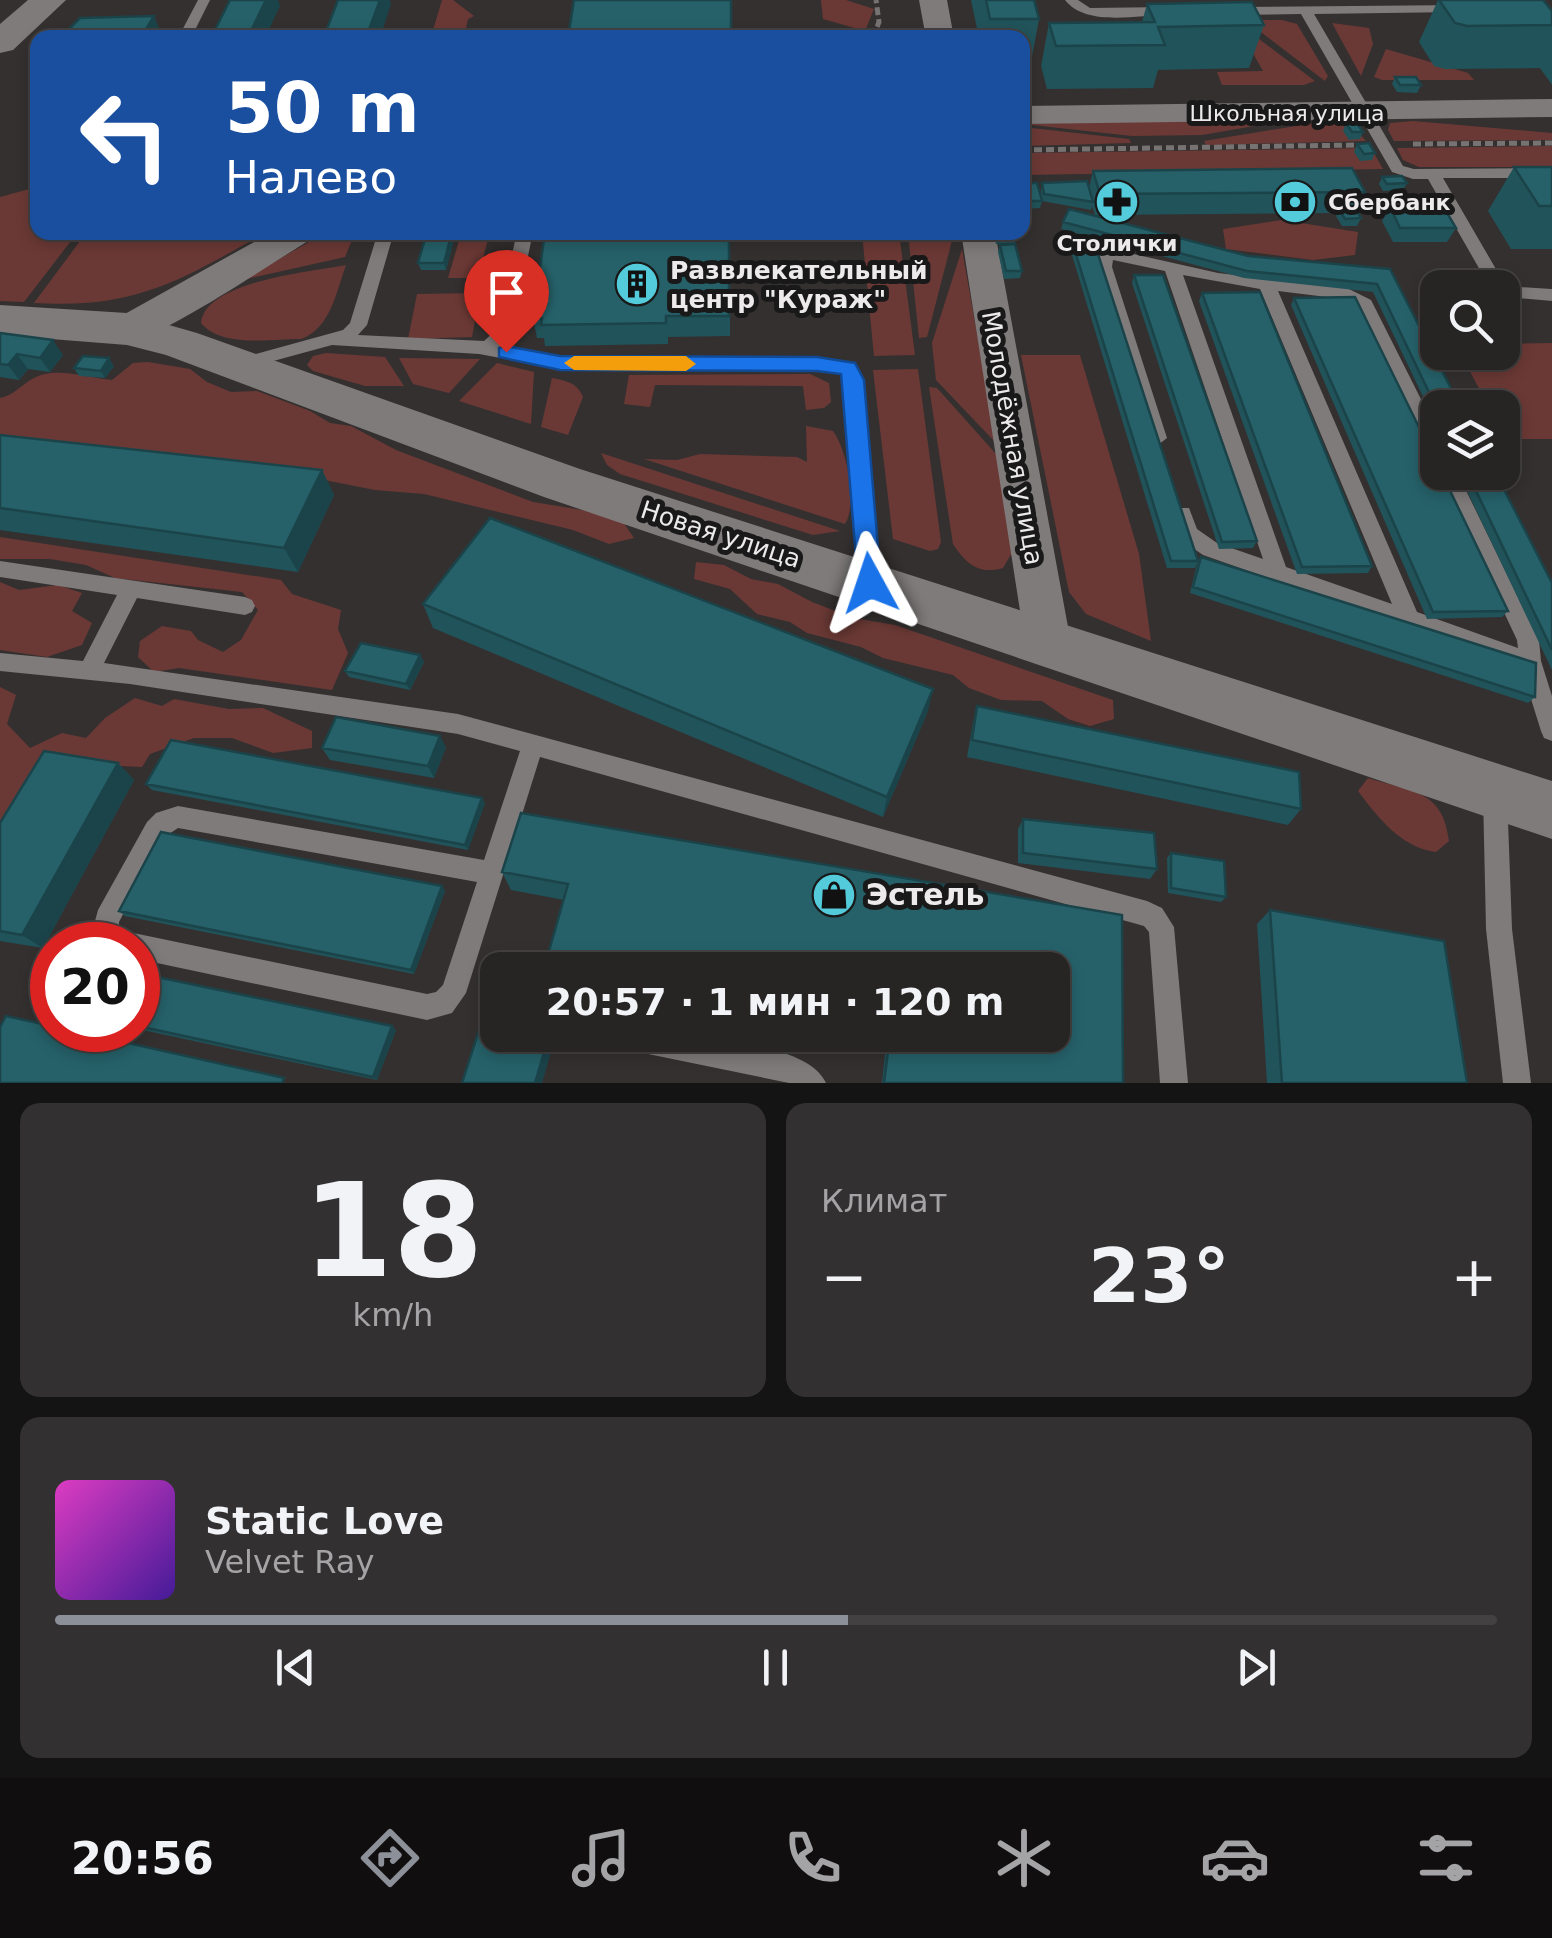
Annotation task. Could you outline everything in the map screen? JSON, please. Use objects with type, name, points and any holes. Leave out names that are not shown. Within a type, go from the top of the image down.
[{"type":"street","points":[[0,42],[49,0]]},
{"type":"street","points":[[934,0],[939,30]]},
{"type":"street","name":"Школьная улица","points":[[1030,114],[1552,108]]},
{"type":"street","points":[[127,328],[184,300],[285,240]]},
{"type":"street","name":"Молодёжная улица","points":[[979,240],[1048,643]]},
{"type":"street","name":"Новая улица","points":[[0,320],[127,328],[239,364],[562,482],[1552,810]]},
{"type":"lane","points":[[188,30],[204,0]]},
{"type":"lane","points":[[1070,0],[1078,9],[1089,12],[1193,11]]},
{"type":"lane","points":[[1212,11],[1468,8]]},
{"type":"lane","points":[[1305,10],[1397,169],[1433,174],[1552,173]]},
{"type":"lane","points":[[1433,174],[1494,280],[1517,292],[1552,295]]},
{"type":"lane","points":[[336,340],[358,325],[384,240]]},
{"type":"lane","points":[[479,348],[490,345],[503,333],[523,240]]},
{"type":"lane","points":[[1166,463],[1104,258],[1119,254],[1266,283],[1347,294],[1365,304],[1420,417]]},
{"type":"lane","points":[[1172,266],[1278,573]]},
{"type":"lane","points":[[1266,283],[1409,619]]},
{"type":"lane","points":[[239,364],[336,340],[479,348],[560,363],[817,364],[848,368],[854,380],[870,583]]},
{"type":"lane","points":[[1456,490],[1528,640],[1530,661],[1552,731]]},
{"type":"lane","points":[[1177,498],[1188,534],[1197,543],[1530,661]]},
{"type":"lane","points":[[0,569],[244,606]]},
{"type":"lane","points":[[89,671],[132,589]]},
{"type":"lane","points":[[0,662],[89,671],[458,724],[864,838],[1110,900],[1154,917],[1161,927],[1174,1083]]},
{"type":"lane","points":[[160,951],[427,1007],[443,1004],[453,993],[532,745]]},
{"type":"lane","points":[[1495,792],[1499,929],[1517,1083]]},
{"type":"lane","points":[[107,922],[155,830],[164,820],[178,817],[492,873]]},
{"type":"lane","points":[[708,1052],[790,1067],[812,1083]]},
{"type":"path","points":[[876,0],[879,22],[876,30]]},
{"type":"path","points":[[1030,150],[1552,143]]},
{"type":"shaded area","points":[[442,0],[453,0],[474,16],[468,19],[466,30],[433,30]]},
{"type":"shaded area","points":[[821,0],[846,0],[874,9],[865,30],[823,19]]},
{"type":"shaded area","points":[[1245,20],[1297,24],[1328,76],[1325,81]]},
{"type":"shaded area","points":[[1235,21],[1315,81],[1304,85],[1222,85],[1217,72],[1263,71]]},
{"type":"shaded area","points":[[1332,23],[1369,28],[1373,44],[1361,76]]},
{"type":"shaded area","points":[[1386,49],[1468,73],[1474,80],[1382,80],[1374,77]]},
{"type":"shaded area","points":[[1307,117],[1202,135],[1132,136],[1030,124]]},
{"type":"shaded area","points":[[1332,120],[1352,126],[1366,141],[1206,145],[1204,141]]},
{"type":"shaded area","points":[[1413,121],[1552,133],[1552,140],[1394,141],[1388,130],[1390,123]]},
{"type":"shaded area","points":[[1030,128],[1129,139],[1131,143],[1030,146]]},
{"type":"shaded area","points":[[1552,146],[1552,167],[1419,167],[1403,160],[1397,148]]},
{"type":"shaded area","points":[[1371,148],[1383,169],[1030,175],[1030,153]]},
{"type":"shaded area","points":[[30,189],[30,240],[72,240],[24,302],[0,301],[0,197]]},
{"type":"shaded area","points":[[1282,220],[1358,232],[1355,255],[1313,260],[1226,249],[1223,229]]},
{"type":"shaded area","points":[[80,240],[252,240],[181,278],[129,296],[70,304],[34,303]]},
{"type":"shaded area","points":[[313,240],[352,240],[345,257],[242,280]]},
{"type":"shaded area","points":[[459,240],[488,240],[478,278],[448,278]]},
{"type":"shaded area","points":[[863,240],[900,240],[915,355],[874,356]]},
{"type":"shaded area","points":[[909,240],[952,240],[927,337],[919,338]]},
{"type":"shaded area","points":[[962,249],[996,443],[936,380],[932,343]]},
{"type":"shaded area","points":[[346,265],[326,318],[301,339],[234,339],[210,331],[201,323],[207,309],[220,297],[239,288]]},
{"type":"shaded area","points":[[480,293],[472,337],[408,339],[417,294]]},
{"type":"shaded area","points":[[1552,343],[1552,439],[1520,439],[1520,390],[1480,390],[1469,370],[1520,370],[1520,344]]},
{"type":"shaded area","points":[[326,353],[385,357],[404,386],[365,386],[313,371],[307,365],[313,356]]},
{"type":"shaded area","points":[[1021,355],[1080,355],[1139,554],[1151,641],[1086,614],[1069,592]]},
{"type":"shaded area","points":[[399,358],[480,359],[449,393],[413,384]]},
{"type":"shaded area","points":[[133,363],[190,369],[207,382],[231,392],[257,391],[533,502],[623,522],[634,538],[609,544],[573,530],[424,494],[375,490],[289,473],[229,472],[183,454],[0,437],[0,398],[34,378],[62,373],[112,380]]},
{"type":"shaded area","points":[[497,363],[534,372],[531,424],[459,401]]},
{"type":"shaded area","points":[[918,369],[941,542],[938,549],[930,551],[893,539],[873,370]]},
{"type":"shaded area","points":[[810,374],[829,383],[831,402],[824,408],[806,410],[803,386],[655,385],[650,407],[624,404],[629,375]]},
{"type":"shaded area","points":[[552,378],[574,385],[583,397],[568,435],[541,427]]},
{"type":"shaded area","points":[[929,387],[937,388],[996,454],[1013,551],[1003,568],[987,570],[974,566],[953,544]]},
{"type":"shaded area","points":[[806,426],[833,431],[843,451],[851,491],[845,524],[644,459],[677,460],[700,454],[797,457],[807,462]]},
{"type":"shaded area","points":[[601,453],[840,531],[813,535],[620,474],[607,465]]},
{"type":"shaded area","points":[[0,537],[281,580],[292,594],[341,610],[338,629],[348,653],[332,690],[179,668],[154,672],[138,657],[140,641],[162,626],[191,631],[198,640],[223,652],[241,640],[258,610],[242,592],[115,578],[86,565],[50,559],[0,559]]},
{"type":"shaded area","points":[[696,562],[724,565],[854,618],[895,625],[1113,700],[1114,719],[1090,726],[1068,719],[1042,701],[1001,700],[969,688],[953,675],[883,658],[861,647],[807,633],[790,622],[757,614],[730,589],[694,579]]},
{"type":"shaded area","points":[[0,582],[19,590],[58,585],[82,593],[72,611],[92,623],[82,645],[47,657],[0,650]]},
{"type":"shaded area","points":[[0,687],[16,695],[7,724],[30,748],[62,733],[86,738],[105,718],[135,698],[162,706],[174,699],[229,709],[263,708],[312,731],[312,748],[273,753],[232,738],[194,738],[150,754],[142,767],[119,766],[0,847]]},
{"type":"shaded area","points":[[1368,778],[1411,790],[1432,802],[1446,824],[1449,841],[1436,852],[1402,838],[1358,791]]},
{"type":"building","points":[[230,0],[266,0],[251,30],[215,30]]},
{"type":"building","points":[[338,0],[380,0],[369,30],[327,30]]},
{"type":"building","points":[[574,0],[731,0],[731,30],[569,30]]},
{"type":"building","points":[[986,0],[1034,0],[1039,19],[990,19]]},
{"type":"building","points":[[1439,0],[1543,0],[1552,11],[1552,25],[1467,26],[1455,23]]},
{"type":"building","points":[[1252,2],[1264,25],[1158,27],[1165,45],[1056,46],[1049,23],[1155,22],[1147,4]]},
{"type":"building","points":[[154,16],[146,30],[68,30],[80,18]]},
{"type":"building","points":[[1395,77],[1416,77],[1421,85],[1400,85]]},
{"type":"building","points":[[1346,123],[1357,123],[1363,132],[1352,132]]},
{"type":"building","points":[[1369,143],[1375,153],[1364,154],[1357,144]]},
{"type":"building","points":[[1514,167],[1552,167],[1552,206],[1539,206]]},
{"type":"building","points":[[1352,168],[1365,192],[1100,194],[1093,171]]},
{"type":"building","points":[[1402,176],[1407,183],[1387,184],[1382,177]]},
{"type":"building","points":[[1087,181],[1093,202],[1044,194],[1042,183]]},
{"type":"building","points":[[1030,183],[1037,183],[1042,201],[1030,201]]},
{"type":"building","points":[[1443,206],[1456,228],[1400,228],[1390,207]]},
{"type":"building","points":[[1355,208],[1361,218],[1345,219],[1339,209]]},
{"type":"building","points":[[1069,209],[1248,256],[1390,269],[1420,328],[1420,370],[1442,370],[1452,390],[1428,390],[1377,284],[1247,271],[1063,222]]},
{"type":"building","points":[[425,240],[450,240],[444,263],[418,263]]},
{"type":"building","name":"Развлекательный центр \"Кураж\"","points":[[544,240],[729,240],[729,316],[666,316],[666,323],[541,325],[542,318],[533,318]]},
{"type":"building","points":[[1015,244],[1022,271],[1006,271],[1000,245]]},
{"type":"building","points":[[1074,248],[1096,248],[1198,561],[1171,561]]},
{"type":"building","points":[[1134,275],[1163,275],[1257,541],[1222,542]]},
{"type":"building","points":[[1260,292],[1372,566],[1302,567],[1202,293]]},
{"type":"building","points":[[1355,297],[1420,429],[1420,490],[1450,490],[1508,611],[1433,612],[1294,298]]},
{"type":"building","points":[[0,333],[53,340],[40,358],[17,354],[8,365],[0,364]]},
{"type":"building","points":[[83,356],[109,358],[101,371],[74,368]]},
{"type":"building","points":[[0,435],[322,470],[284,548],[0,508]]},
{"type":"building","points":[[1476,490],[1504,490],[1552,583],[1552,650]]},
{"type":"building","points":[[490,518],[933,689],[887,797],[423,604]]},
{"type":"building","points":[[1201,557],[1536,663],[1535,697],[1193,587]]},
{"type":"building","points":[[361,643],[420,655],[406,684],[345,671]]},
{"type":"building","points":[[977,706],[1299,772],[1301,809],[972,740]]},
{"type":"building","points":[[336,717],[440,736],[428,766],[322,748]]},
{"type":"building","points":[[171,740],[482,798],[465,845],[146,784]]},
{"type":"building","points":[[44,751],[118,763],[22,935],[0,931],[0,823]]},
{"type":"building","points":[[521,813],[1122,915],[1123,1083],[884,1083],[888,1052],[1070,1052],[1070,952],[549,952],[568,884],[502,872]]},
{"type":"building","points":[[1023,819],[1154,833],[1157,869],[1023,853]]},
{"type":"building","points":[[161,832],[442,886],[411,970],[119,911]]},
{"type":"building","points":[[1171,853],[1224,861],[1226,897],[1171,888]]},
{"type":"building","points":[[1270,910],[1444,941],[1467,1083],[1282,1083]]},
{"type":"building","points":[[160,978],[392,1026],[373,1077],[160,1031]]},
{"type":"building","points":[[6,1016],[30,1021],[30,1052],[160,1050],[284,1078],[282,1083],[0,1083],[0,1027]]},
{"type":"building","points":[[480,1027],[480,1052],[544,1052],[535,1083],[462,1083]]},
{"type":"slow traffic","points":[[574,363],[686,364]]},
{"type":"place","name":"Столички","points":[[1117,202]]},
{"type":"place","name":"Сбербанк","points":[[1295,202]]},
{"type":"place","name":"Развлекательный центр \"Кураж\"","points":[[637,284]]},
{"type":"place","name":"Эстель","points":[[834,895]]},
{"type":"route","points":[[506,352],[560,363],[817,364],[848,368],[854,380],[870,583]]}]
